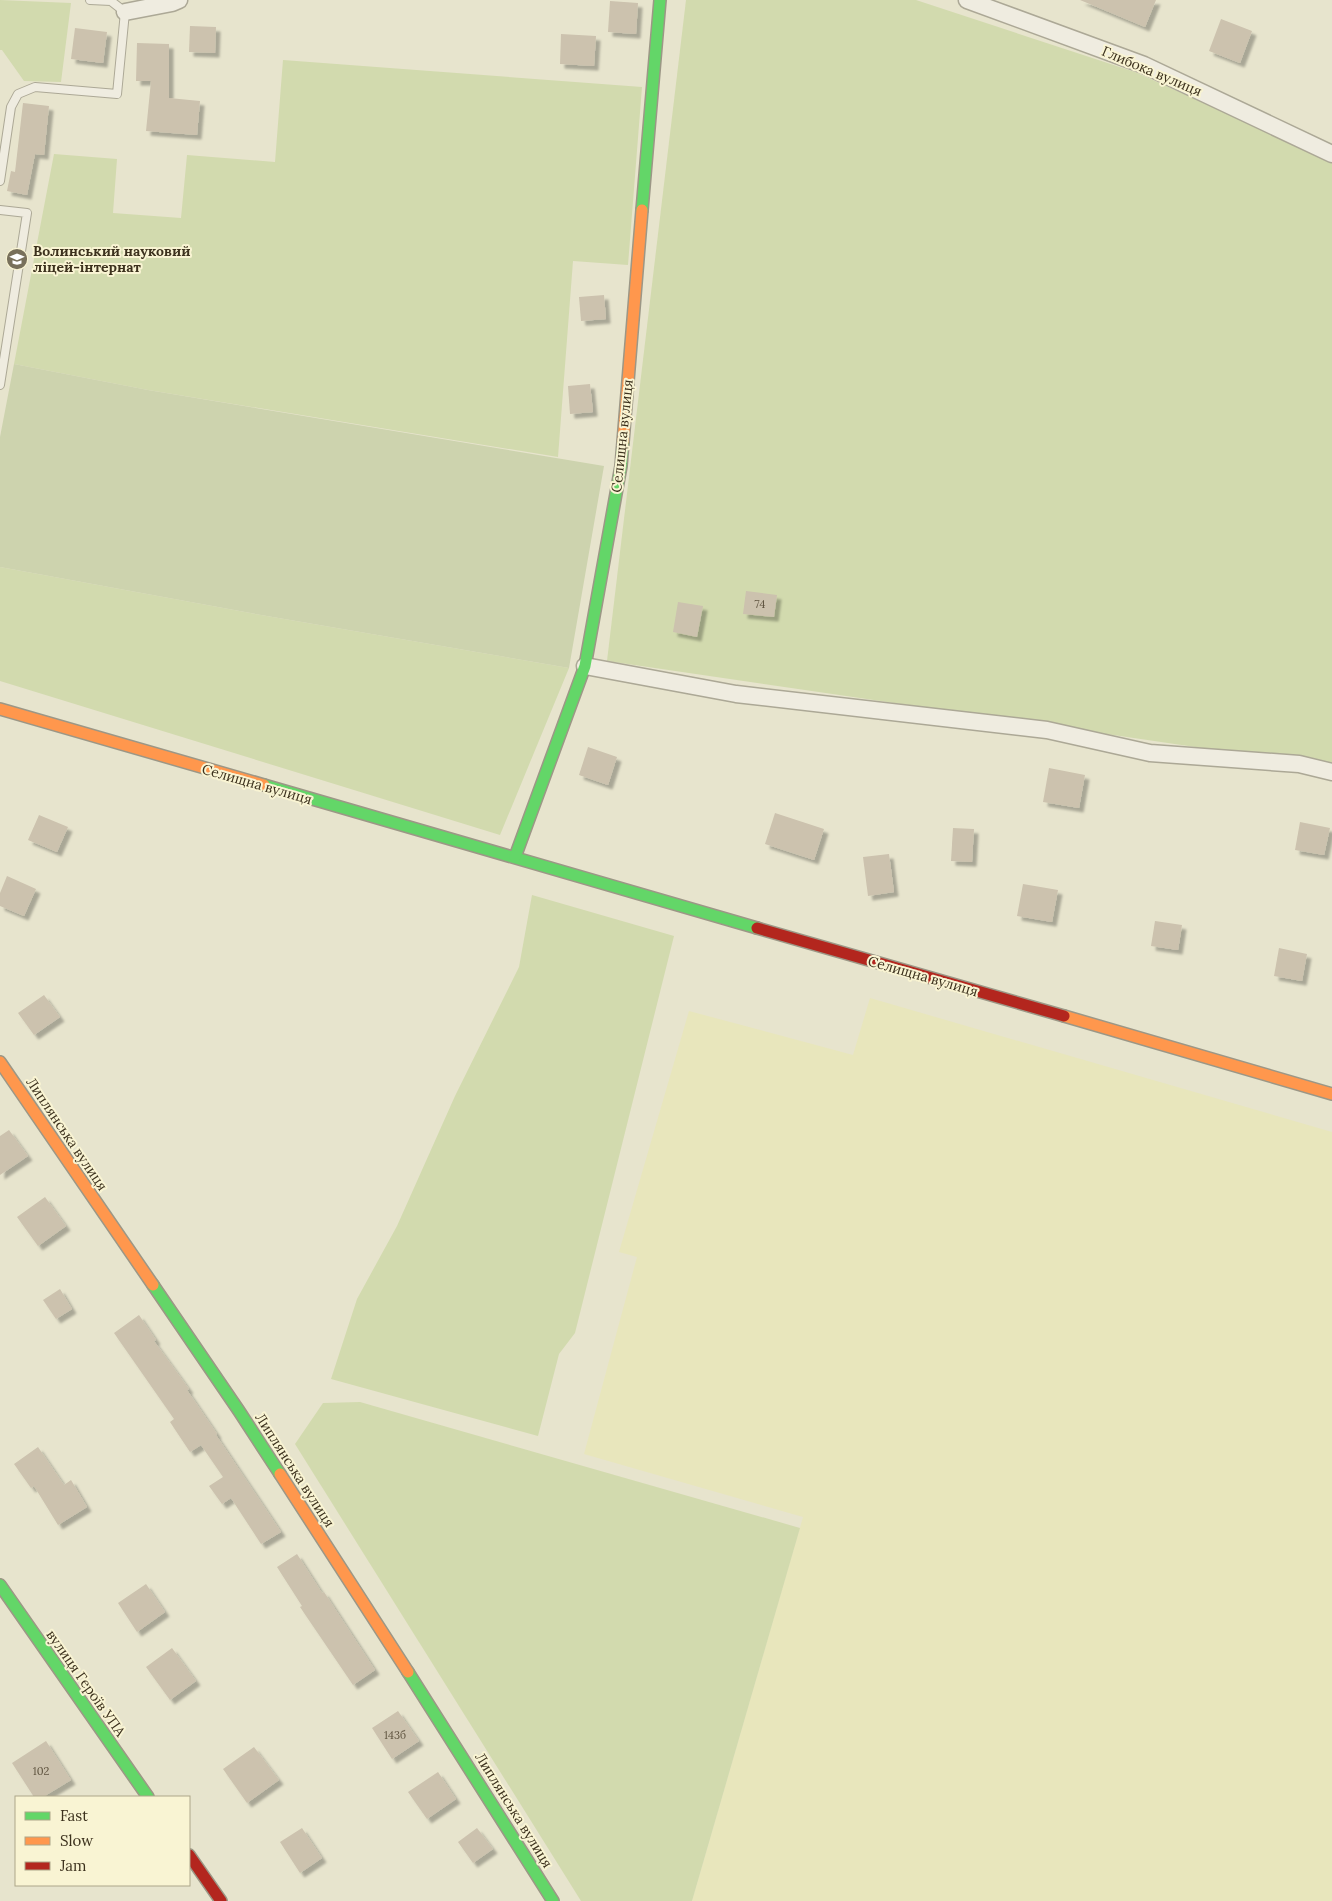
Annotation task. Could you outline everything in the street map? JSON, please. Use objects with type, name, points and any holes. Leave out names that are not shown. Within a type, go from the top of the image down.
[{"type":"street","points":[[125,12],[179,0]]},
{"type":"street","name":"Селищна вулиця","points":[[515,857],[585,666],[622,466],[660,0]]},
{"type":"street","name":"Глибока вулиця","points":[[967,0],[1144,65],[1332,154]]},
{"type":"street","points":[[585,666],[736,694],[1047,730],[1150,753],[1299,764],[1332,772]]},
{"type":"street","name":"Селищна вулиця","points":[[0,709],[1332,1094]]},
{"type":"street","name":"Липлянська вулиця","points":[[0,1062],[238,1410],[480,1784],[553,1901]]},
{"type":"street","name":"вулиця Героїв УПА","points":[[0,1586],[147,1796]]},
{"type":"street","points":[[190,1856],[221,1901]]},
{"type":"lane","points":[[0,181],[11,106],[18,94],[36,87],[117,94],[125,12],[111,1],[90,0]]},
{"type":"lane","points":[[0,210],[27,213],[0,385]]},
{"type":"shaded area","points":[[870,998],[1332,1132],[1332,1901],[692,1901],[803,1517],[584,1454],[637,1257],[619,1252],[689,1011],[853,1055]]},
{"type":"green space","points":[[0,0],[71,3],[61,82],[24,81],[2,50],[0,50]]},
{"type":"green space","points":[[686,0],[916,0],[1135,72],[1332,160],[1332,767],[607,661]]},
{"type":"green space","points":[[283,60],[642,87],[628,265],[573,261],[558,457],[148,390],[14,364],[54,154],[117,159],[113,213],[181,218],[187,155],[275,162]]},
{"type":"green space","points":[[14,364],[148,390],[604,466],[569,668],[261,615],[0,567],[0,437]]},
{"type":"green space","points":[[0,567],[261,615],[569,668],[500,835],[0,681]]},
{"type":"green space","points":[[532,895],[674,936],[575,1333],[559,1354],[538,1436],[331,1379],[357,1299],[397,1226],[455,1096],[519,967]]},
{"type":"green space","points":[[360,1402],[800,1528],[692,1901],[581,1901],[295,1444],[323,1403]]},
{"type":"building","points":[[1080,0],[1156,0],[1145,27]]},
{"type":"building","points":[[610,1],[638,3],[636,34],[608,32]]},
{"type":"building","points":[[1221,19],[1252,31],[1240,63],[1209,51]]},
{"type":"building","points":[[190,26],[216,27],[215,53],[189,52]]},
{"type":"building","points":[[75,28],[107,32],[103,63],[71,59]]},
{"type":"building","points":[[561,34],[596,36],[594,66],[560,64]]},
{"type":"building","points":[[137,43],[169,44],[169,98],[200,101],[197,135],[146,131],[151,81],[136,81]]},
{"type":"building","points":[[23,103],[49,106],[44,155],[35,154],[27,195],[7,191],[11,171],[15,172]]},
{"type":"building","points":[[604,295],[606,319],[581,321],[579,297]]},
{"type":"building","points":[[590,384],[593,412],[570,414],[568,386]]},
{"type":"building","points":[[746,591],[777,595],[774,617],[743,614]]},
{"type":"building","points":[[678,602],[703,606],[697,637],[673,632]]},
{"type":"building","points":[[588,747],[617,757],[608,785],[579,775]]},
{"type":"building","points":[[1049,768],[1085,775],[1079,808],[1043,802]]},
{"type":"building","points":[[775,813],[824,829],[814,860],[765,844]]},
{"type":"building","points":[[39,815],[68,827],[57,852],[28,840]]},
{"type":"building","points":[[1300,822],[1330,828],[1324,855],[1295,850]]},
{"type":"building","points":[[953,828],[974,829],[972,862],[951,861]]},
{"type":"building","points":[[889,854],[894,892],[868,896],[863,857]]},
{"type":"building","points":[[7,876],[36,889],[24,916],[0,906],[0,893]]},
{"type":"building","points":[[1023,884],[1058,890],[1052,922],[1017,916]]},
{"type":"building","points":[[1155,921],[1182,925],[1178,950],[1151,946]]},
{"type":"building","points":[[1279,948],[1307,954],[1302,981],[1274,976]]},
{"type":"building","points":[[44,995],[60,1017],[34,1035],[18,1013]]},
{"type":"building","points":[[9,1130],[28,1156],[0,1175],[0,1136]]},
{"type":"building","points":[[45,1197],[66,1226],[38,1246],[17,1217]]},
{"type":"building","points":[[60,1289],[72,1309],[56,1319],[43,1300]]},
{"type":"building","points":[[139,1315],[156,1340],[154,1341],[189,1389],[187,1390],[281,1532],[261,1544],[231,1498],[222,1504],[209,1486],[223,1477],[201,1445],[190,1452],[170,1422],[174,1419],[114,1333]]},
{"type":"building","points":[[38,1447],[64,1485],[71,1480],[87,1507],[58,1525],[34,1486],[31,1488],[14,1464]]},
{"type":"building","points":[[297,1554],[375,1670],[353,1685],[300,1607],[302,1606],[277,1567]]},
{"type":"building","points":[[146,1584],[165,1612],[137,1632],[118,1603]]},
{"type":"building","points":[[172,1648],[196,1681],[170,1700],[146,1667]]},
{"type":"building","points":[[398,1711],[419,1741],[392,1759],[372,1728]]},
{"type":"building","points":[[46,1741],[71,1780],[45,1796],[33,1796],[12,1763]]},
{"type":"building","points":[[254,1747],[279,1780],[247,1803],[223,1769]]},
{"type":"building","points":[[438,1772],[456,1799],[427,1819],[408,1792]]},
{"type":"building","points":[[302,1828],[322,1858],[300,1873],[280,1842]]},
{"type":"building","points":[[477,1828],[493,1849],[473,1863],[458,1842]]},
{"type":"traffic: fast","points":[[642,210],[660,0]]},
{"type":"traffic: fast","points":[[515,857],[585,666],[621,466],[623,442]]},
{"type":"traffic: fast","points":[[264,785],[757,928]]},
{"type":"traffic: fast","points":[[153,1285],[280,1474]]},
{"type":"traffic: fast","points":[[0,1585],[147,1796]]},
{"type":"traffic: fast","points":[[408,1672],[553,1901]]},
{"type":"traffic: slow","points":[[623,442],[642,210]]},
{"type":"traffic: slow","points":[[0,709],[264,785]]},
{"type":"traffic: slow","points":[[1064,1016],[1332,1094]]},
{"type":"traffic: slow","points":[[0,1062],[153,1285]]},
{"type":"traffic: slow","points":[[280,1474],[408,1672]]},
{"type":"traffic: jam","points":[[757,928],[1064,1016]]},
{"type":"traffic: jam","points":[[190,1856],[221,1901]]},
{"type":"place","name":"Волинський науковий ліцей-інтернат","points":[[17,259]]}]
